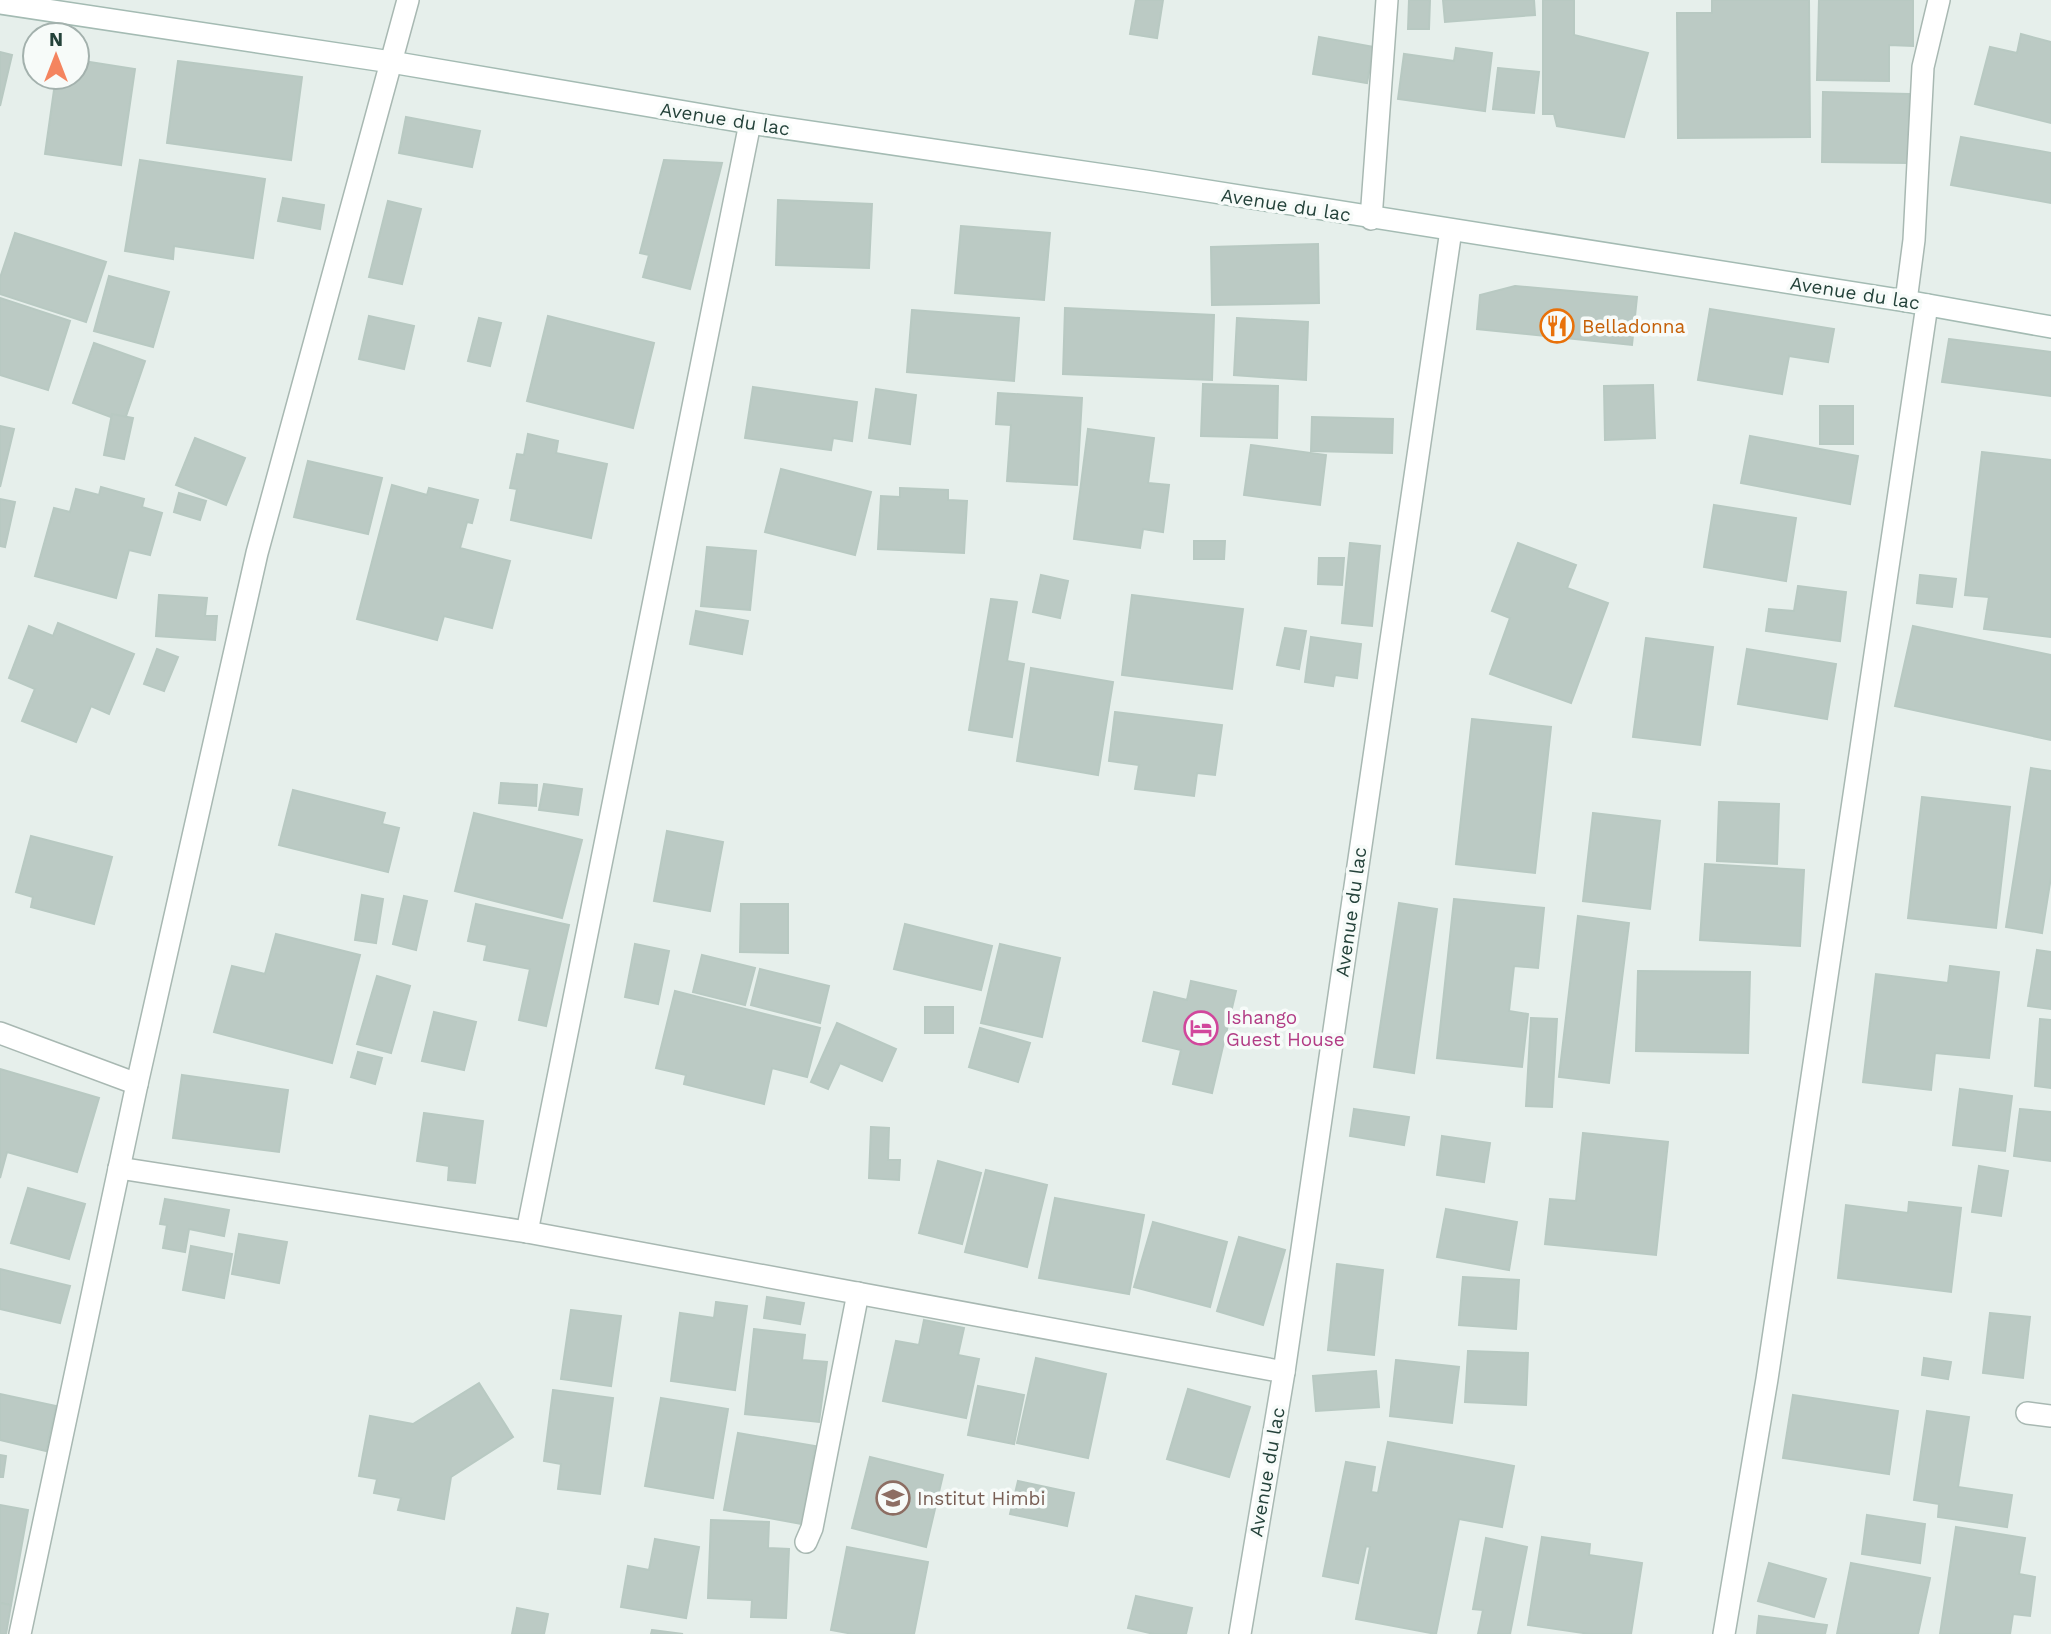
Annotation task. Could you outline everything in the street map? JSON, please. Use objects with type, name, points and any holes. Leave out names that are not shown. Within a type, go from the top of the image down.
[{"type":"street","points":[[20,1634],[137,1084],[257,553],[408,0]]},
{"type":"street","points":[[1371,219],[1387,0]]},
{"type":"street","points":[[1906,301],[1914,240],[1923,67],[1939,0]]},
{"type":"street","name":"Avenue du lac","points":[[0,3],[391,62],[750,123],[1131,179],[1371,219],[1906,301],[2051,327]]},
{"type":"street","points":[[527,1232],[750,123]]},
{"type":"street","name":"Avenue du lac","points":[[1240,1634],[1284,1371],[1451,230]]},
{"type":"street","points":[[1724,1634],[1769,1365],[1927,305]]},
{"type":"street","points":[[0,1033],[137,1084]]},
{"type":"street","points":[[119,1168],[527,1232],[1284,1371]]},
{"type":"street","points":[[806,1542],[812,1528],[858,1293]]},
{"type":"street","points":[[2027,1413],[2051,1416]]},
{"type":"building","points":[[1136,0],[1163,0],[1157,38],[1130,34]]},
{"type":"building","points":[[1409,0],[1430,0],[1429,29],[1408,29]]},
{"type":"building","points":[[1443,0],[1534,0],[1535,15],[1445,22]]},
{"type":"building","points":[[1543,0],[1574,0],[1574,35],[1648,53],[1624,137],[1557,126],[1554,114],[1543,114]]},
{"type":"building","points":[[1712,0],[1809,0],[1810,137],[1678,138],[1677,13],[1712,13]]},
{"type":"building","points":[[1819,0],[1913,0],[1913,46],[1889,45],[1889,81],[1817,80]]},
{"type":"building","points":[[2021,34],[2051,42],[2051,123],[1975,104],[1990,47],[2017,53]]},
{"type":"building","points":[[1319,37],[1374,47],[1367,83],[1313,74]]},
{"type":"building","points":[[1456,48],[1492,53],[1485,111],[1398,99],[1404,54],[1454,61]]},
{"type":"building","points":[[0,52],[12,55],[0,106]]},
{"type":"building","points":[[178,61],[302,77],[291,160],[167,143]]},
{"type":"building","points":[[91,62],[135,69],[121,165],[45,154],[54,91],[91,91]]},
{"type":"building","points":[[1498,68],[1539,72],[1534,113],[1493,109]]},
{"type":"building","points":[[1823,92],[1909,94],[1908,163],[1822,162]]},
{"type":"building","points":[[406,117],[480,131],[472,167],[399,153]]},
{"type":"building","points":[[1961,137],[2051,153],[2051,203],[1951,185]]},
{"type":"building","points":[[140,160],[265,179],[253,258],[174,246],[173,259],[125,251]]},
{"type":"building","points":[[664,160],[722,163],[690,289],[643,277],[649,255],[640,253]]},
{"type":"building","points":[[283,198],[324,205],[320,229],[278,221]]},
{"type":"building","points":[[778,200],[872,204],[869,268],[776,265]]},
{"type":"building","points":[[388,201],[421,209],[402,284],[369,277]]},
{"type":"building","points":[[961,226],[1050,233],[1044,300],[955,293]]},
{"type":"building","points":[[15,233],[106,262],[86,322],[0,294],[0,278]]},
{"type":"building","points":[[1318,244],[1319,303],[1212,305],[1211,247]]},
{"type":"building","points":[[109,276],[169,292],[153,347],[94,331]]},
{"type":"building","points":[[1515,286],[1637,297],[1632,345],[1477,329],[1480,295]]},
{"type":"building","points":[[0,298],[70,321],[48,390],[0,375]]},
{"type":"building","points":[[1065,308],[1214,315],[1212,380],[1063,374]]},
{"type":"building","points":[[1710,309],[1834,329],[1828,362],[1789,356],[1782,394],[1698,380]]},
{"type":"building","points":[[912,310],[1019,318],[1014,381],[907,372]]},
{"type":"building","points":[[369,316],[414,326],[404,369],[359,359]]},
{"type":"building","points":[[548,316],[654,343],[633,428],[527,401]]},
{"type":"building","points":[[479,318],[501,323],[490,366],[468,361]]},
{"type":"building","points":[[1237,318],[1308,322],[1306,380],[1234,375]]},
{"type":"building","points":[[1949,339],[2051,352],[2051,396],[1942,382]]},
{"type":"building","points":[[94,343],[145,361],[124,422],[73,403]]},
{"type":"building","points":[[1203,384],[1278,386],[1277,438],[1201,436]]},
{"type":"building","points":[[1653,385],[1655,438],[1605,440],[1604,386]]},
{"type":"building","points":[[753,387],[857,402],[852,441],[833,438],[831,450],[745,438]]},
{"type":"building","points":[[876,389],[916,395],[910,444],[869,438]]},
{"type":"building","points":[[998,393],[1082,398],[1077,485],[1007,481],[1011,425],[996,424]]},
{"type":"building","points":[[1820,406],[1853,406],[1853,444],[1820,444]]},
{"type":"building","points":[[112,414],[133,418],[124,459],[104,455]]},
{"type":"building","points":[[1312,417],[1393,419],[1392,453],[1311,451]]},
{"type":"building","points":[[0,426],[14,429],[0,487]]},
{"type":"building","points":[[1088,429],[1154,438],[1148,483],[1169,485],[1163,532],[1143,529],[1140,548],[1074,539]]},
{"type":"building","points":[[528,434],[558,441],[556,453],[607,464],[591,538],[511,520],[517,489],[510,488],[517,454],[524,455]]},
{"type":"building","points":[[1750,436],[1858,456],[1850,504],[1741,483]]},
{"type":"building","points":[[195,438],[245,458],[226,505],[176,485]]},
{"type":"building","points":[[1251,445],[1326,455],[1320,505],[1244,495]]},
{"type":"building","points":[[1982,452],[2051,460],[2051,637],[1984,629],[1989,597],[1965,595]]},
{"type":"building","points":[[308,461],[382,478],[368,534],[294,517]]},
{"type":"building","points":[[781,469],[871,492],[855,555],[765,532]]},
{"type":"building","points":[[392,485],[427,495],[429,488],[478,500],[472,523],[467,522],[460,548],[510,561],[492,628],[444,616],[437,640],[357,619]]},
{"type":"building","points":[[101,487],[144,499],[142,507],[162,513],[150,555],[129,550],[116,598],[35,576],[54,508],[70,512],[76,489],[99,495]]},
{"type":"building","points":[[900,488],[948,490],[948,500],[967,501],[964,553],[878,549],[881,496],[900,497]]},
{"type":"building","points":[[179,493],[206,501],[200,520],[174,512]]},
{"type":"building","points":[[0,499],[15,502],[5,547],[0,546]]},
{"type":"building","points":[[1714,505],[1796,518],[1786,581],[1704,567]]},
{"type":"building","points":[[1194,541],[1225,541],[1224,559],[1194,559]]},
{"type":"building","points":[[1350,543],[1380,546],[1372,626],[1342,623]]},
{"type":"building","points":[[1518,543],[1576,565],[1567,588],[1608,603],[1571,703],[1490,674],[1510,618],[1492,611]]},
{"type":"building","points":[[707,547],[756,551],[750,610],[701,606]]},
{"type":"building","points":[[1319,558],[1344,558],[1342,585],[1318,584]]},
{"type":"building","points":[[1041,575],[1068,581],[1060,618],[1033,612]]},
{"type":"building","points":[[1920,575],[1956,579],[1952,607],[1917,603]]},
{"type":"building","points":[[1798,586],[1846,592],[1840,641],[1766,631],[1769,609],[1794,611]]},
{"type":"building","points":[[159,595],[207,598],[205,616],[217,616],[215,640],[156,636]]},
{"type":"building","points":[[1132,595],[1243,609],[1232,689],[1122,675]]},
{"type":"building","points":[[991,599],[1017,602],[1007,661],[1024,664],[1012,737],[969,730]]},
{"type":"building","points":[[696,611],[748,621],[742,654],[690,644]]},
{"type":"building","points":[[58,623],[134,654],[109,714],[91,706],[76,742],[22,721],[35,689],[9,678],[29,626],[53,636]]},
{"type":"building","points":[[1913,626],[2051,655],[2051,740],[1895,706]]},
{"type":"building","points":[[1285,628],[1306,631],[1299,669],[1277,665]]},
{"type":"building","points":[[1311,637],[1361,644],[1357,678],[1335,675],[1333,686],[1305,682]]},
{"type":"building","points":[[1646,638],[1713,647],[1700,745],[1633,737]]},
{"type":"building","points":[[157,649],[178,657],[164,691],[144,684]]},
{"type":"building","points":[[1747,649],[1836,664],[1827,719],[1738,704]]},
{"type":"building","points":[[1031,668],[1113,682],[1098,775],[1017,761]]},
{"type":"building","points":[[1115,712],[1222,725],[1215,775],[1197,773],[1194,796],[1135,789],[1139,765],[1109,761]]},
{"type":"building","points":[[1472,719],[1551,727],[1535,873],[1456,864]]},
{"type":"building","points":[[2031,768],[2051,771],[2051,877],[2042,933],[2006,927]]},
{"type":"building","points":[[501,783],[537,785],[536,806],[499,803]]},
{"type":"building","points":[[544,784],[582,789],[578,815],[539,810]]},
{"type":"building","points":[[293,790],[385,813],[382,824],[399,828],[388,872],[279,845]]},
{"type":"building","points":[[1922,797],[2010,807],[1996,928],[1908,918]]},
{"type":"building","points":[[1719,802],[1779,804],[1777,864],[1717,861]]},
{"type":"building","points":[[474,813],[582,840],[562,918],[455,891]]},
{"type":"building","points":[[1593,813],[1660,821],[1650,909],[1583,901]]},
{"type":"building","points":[[667,831],[723,842],[710,911],[654,901]]},
{"type":"building","points":[[31,836],[112,857],[94,924],[31,907],[33,897],[16,892]]},
{"type":"building","points":[[1705,864],[1804,870],[1800,946],[1700,940]]},
{"type":"building","points":[[362,895],[383,899],[376,943],[355,940]]},
{"type":"building","points":[[404,896],[427,901],[416,950],[393,944]]},
{"type":"building","points":[[1454,899],[1544,908],[1538,968],[1514,966],[1509,1011],[1528,1014],[1522,1067],[1437,1058]]},
{"type":"building","points":[[1399,903],[1437,909],[1414,1073],[1374,1067]]},
{"type":"building","points":[[476,904],[569,925],[546,1026],[519,1020],[530,969],[484,960],[487,945],[468,941]]},
{"type":"building","points":[[741,904],[788,904],[788,953],[740,952]]},
{"type":"building","points":[[1578,916],[1629,923],[1609,1083],[1559,1077]]},
{"type":"building","points":[[905,924],[992,946],[981,990],[894,969]]},
{"type":"building","points":[[276,934],[360,955],[332,1063],[214,1032],[232,966],[265,974]]},
{"type":"building","points":[[635,944],[669,951],[658,1004],[625,997]]},
{"type":"building","points":[[1000,944],[1060,958],[1042,1037],[981,1023]]},
{"type":"building","points":[[2037,950],[2051,952],[2051,1009],[2028,1006]]},
{"type":"building","points":[[702,955],[755,968],[745,1005],[693,992]]},
{"type":"building","points":[[1950,966],[1999,972],[1989,1058],[1935,1053],[1931,1090],[1863,1082],[1876,974],[1948,983]]},
{"type":"building","points":[[760,969],[829,986],[820,1023],[751,1005]]},
{"type":"building","points":[[1638,971],[1750,972],[1748,1053],[1636,1051]]},
{"type":"building","points":[[377,976],[410,986],[391,1053],[357,1044]]},
{"type":"building","points":[[1191,981],[1236,991],[1212,1093],[1173,1084],[1181,1050],[1143,1041],[1154,992],[1187,1000]]},
{"type":"building","points":[[675,991],[820,1028],[807,1077],[772,1068],[764,1104],[684,1084],[686,1075],[656,1068]]},
{"type":"building","points":[[925,1007],[953,1007],[953,1033],[925,1033]]},
{"type":"building","points":[[434,1012],[476,1022],[464,1070],[422,1061]]},
{"type":"building","points":[[1531,1018],[1557,1019],[1552,1107],[1526,1106]]},
{"type":"building","points":[[2040,1019],[2051,1020],[2051,1088],[2035,1086]]},
{"type":"building","points":[[837,1023],[896,1049],[882,1081],[840,1063],[828,1089],[811,1082]]},
{"type":"building","points":[[980,1028],[1030,1043],[1018,1082],[969,1067]]},
{"type":"building","points":[[358,1052],[382,1058],[375,1084],[351,1077]]},
{"type":"building","points":[[0,1069],[99,1098],[77,1172],[7,1152],[0,1178]]},
{"type":"building","points":[[182,1075],[288,1090],[279,1152],[173,1138]]},
{"type":"building","points":[[1960,1089],[2012,1096],[2005,1151],[1953,1145]]},
{"type":"building","points":[[1354,1109],[1409,1117],[1404,1145],[1350,1136]]},
{"type":"building","points":[[2020,1109],[2051,1112],[2051,1161],[2014,1156]]},
{"type":"building","points":[[424,1113],[483,1121],[475,1183],[448,1180],[449,1166],[417,1161]]},
{"type":"building","points":[[871,1127],[889,1128],[888,1160],[900,1160],[899,1180],[869,1178]]},
{"type":"building","points":[[1583,1133],[1668,1142],[1656,1255],[1545,1244],[1550,1199],[1576,1201]]},
{"type":"building","points":[[1442,1136],[1490,1143],[1484,1182],[1437,1175]]},
{"type":"building","points":[[938,1161],[981,1173],[962,1244],[919,1233]]},
{"type":"building","points":[[1979,1166],[2008,1171],[2001,1216],[1972,1212]]},
{"type":"building","points":[[986,1170],[1047,1185],[1027,1267],[965,1252]]},
{"type":"building","points":[[28,1188],[85,1204],[69,1259],[11,1243]]},
{"type":"building","points":[[1055,1198],[1144,1215],[1129,1294],[1039,1278]]},
{"type":"building","points":[[165,1199],[229,1210],[224,1236],[189,1229],[185,1252],[163,1248],[167,1225],[160,1224]]},
{"type":"building","points":[[1909,1202],[1961,1208],[1951,1292],[1838,1278],[1846,1205],[1908,1213]]},
{"type":"building","points":[[1446,1209],[1517,1222],[1509,1270],[1437,1257]]},
{"type":"building","points":[[1153,1222],[1227,1242],[1210,1307],[1134,1287]]},
{"type":"building","points":[[239,1234],[287,1242],[279,1283],[232,1274]]},
{"type":"building","points":[[1239,1237],[1285,1250],[1263,1325],[1217,1311]]},
{"type":"building","points":[[191,1246],[232,1254],[224,1298],[183,1290]]},
{"type":"building","points":[[1337,1264],[1383,1270],[1374,1355],[1328,1350]]},
{"type":"building","points":[[0,1269],[70,1286],[60,1323],[0,1309]]},
{"type":"building","points":[[1463,1277],[1519,1280],[1516,1329],[1459,1325]]},
{"type":"building","points":[[767,1297],[804,1303],[800,1324],[764,1318]]},
{"type":"building","points":[[716,1302],[747,1306],[735,1390],[671,1381],[680,1313],[714,1318]]},
{"type":"building","points":[[571,1310],[621,1316],[611,1386],[561,1379]]},
{"type":"building","points":[[1990,1313],[2030,1317],[2023,1378],[1983,1373]]},
{"type":"building","points":[[924,1320],[964,1328],[958,1355],[979,1359],[966,1418],[883,1401],[896,1341],[919,1345]]},
{"type":"building","points":[[754,1329],[805,1335],[802,1360],[827,1362],[819,1422],[745,1414]]},
{"type":"building","points":[[1468,1351],[1528,1353],[1526,1405],[1465,1402]]},
{"type":"building","points":[[1036,1358],[1106,1374],[1088,1458],[1017,1443]]},
{"type":"building","points":[[1924,1358],[1951,1362],[1948,1379],[1922,1375]]},
{"type":"building","points":[[1396,1360],[1459,1367],[1452,1423],[1390,1416]]},
{"type":"building","points":[[1376,1371],[1379,1407],[1316,1411],[1313,1376]]},
{"type":"building","points":[[479,1383],[513,1437],[451,1477],[444,1519],[398,1510],[401,1498],[374,1493],[377,1479],[359,1476],[370,1416],[413,1424]]},
{"type":"building","points":[[978,1386],[1024,1395],[1014,1444],[968,1435]]},
{"type":"building","points":[[1188,1389],[1250,1407],[1229,1477],[1167,1459]]},
{"type":"building","points":[[553,1390],[613,1398],[600,1494],[558,1489],[561,1464],[544,1461]]},
{"type":"building","points":[[0,1394],[56,1406],[46,1451],[0,1440]]},
{"type":"building","points":[[1793,1395],[1898,1411],[1889,1474],[1783,1458]]},
{"type":"building","points":[[661,1398],[728,1409],[713,1498],[645,1486]]},
{"type":"building","points":[[1927,1411],[1969,1417],[1958,1487],[2012,1495],[2007,1527],[1938,1517],[1939,1504],[1914,1500]]},
{"type":"building","points":[[738,1433],[815,1446],[802,1524],[724,1510]]},
{"type":"building","points":[[1388,1442],[1514,1466],[1502,1527],[1459,1519],[1436,1634],[1356,1619],[1370,1547],[1366,1546],[1358,1583],[1323,1576],[1346,1462],[1375,1467],[1371,1492],[1378,1493]]},
{"type":"building","points":[[0,1455],[6,1456],[3,1477],[0,1477]]},
{"type":"building","points":[[870,1457],[943,1475],[926,1547],[852,1528]]},
{"type":"building","points":[[1018,1481],[1074,1493],[1067,1526],[1010,1514]]},
{"type":"building","points":[[0,1505],[28,1510],[11,1605],[0,1603]]},
{"type":"building","points":[[1867,1515],[1925,1524],[1920,1563],[1862,1554]]},
{"type":"building","points":[[711,1520],[769,1522],[768,1548],[789,1549],[786,1618],[751,1617],[752,1600],[708,1598]]},
{"type":"building","points":[[1956,1527],[2025,1538],[2019,1574],[2035,1577],[2030,1616],[2013,1614],[2010,1634],[1940,1634]]},
{"type":"building","points":[[1542,1537],[1590,1544],[1589,1555],[1642,1563],[1631,1634],[1590,1634],[1528,1625]]},
{"type":"building","points":[[1486,1538],[1527,1547],[1510,1634],[1478,1634],[1483,1610],[1473,1609]]},
{"type":"building","points":[[655,1539],[699,1547],[686,1618],[621,1607],[628,1566],[649,1570]]},
{"type":"building","points":[[847,1547],[928,1562],[914,1634],[853,1634],[831,1630]]},
{"type":"building","points":[[1769,1563],[1826,1579],[1814,1617],[1758,1601]]},
{"type":"building","points":[[1851,1563],[1930,1578],[1918,1634],[1837,1634]]},
{"type":"building","points":[[1136,1596],[1192,1608],[1186,1634],[1154,1634],[1128,1628]]},
{"type":"building","points":[[0,1603],[11,1605],[6,1634],[0,1634]]},
{"type":"building","points":[[517,1608],[548,1614],[544,1634],[512,1634]]},
{"type":"building","points":[[1759,1616],[1827,1625],[1825,1634],[1757,1634]]},
{"type":"building","points":[[652,1630],[683,1634],[651,1634]]},
{"type":"place","name":"Belladonna","points":[[1557,326]]},
{"type":"place","name":"Ishango Guest House","points":[[1201,1028]]},
{"type":"place","name":"Institut Himbi","points":[[893,1498]]}]
